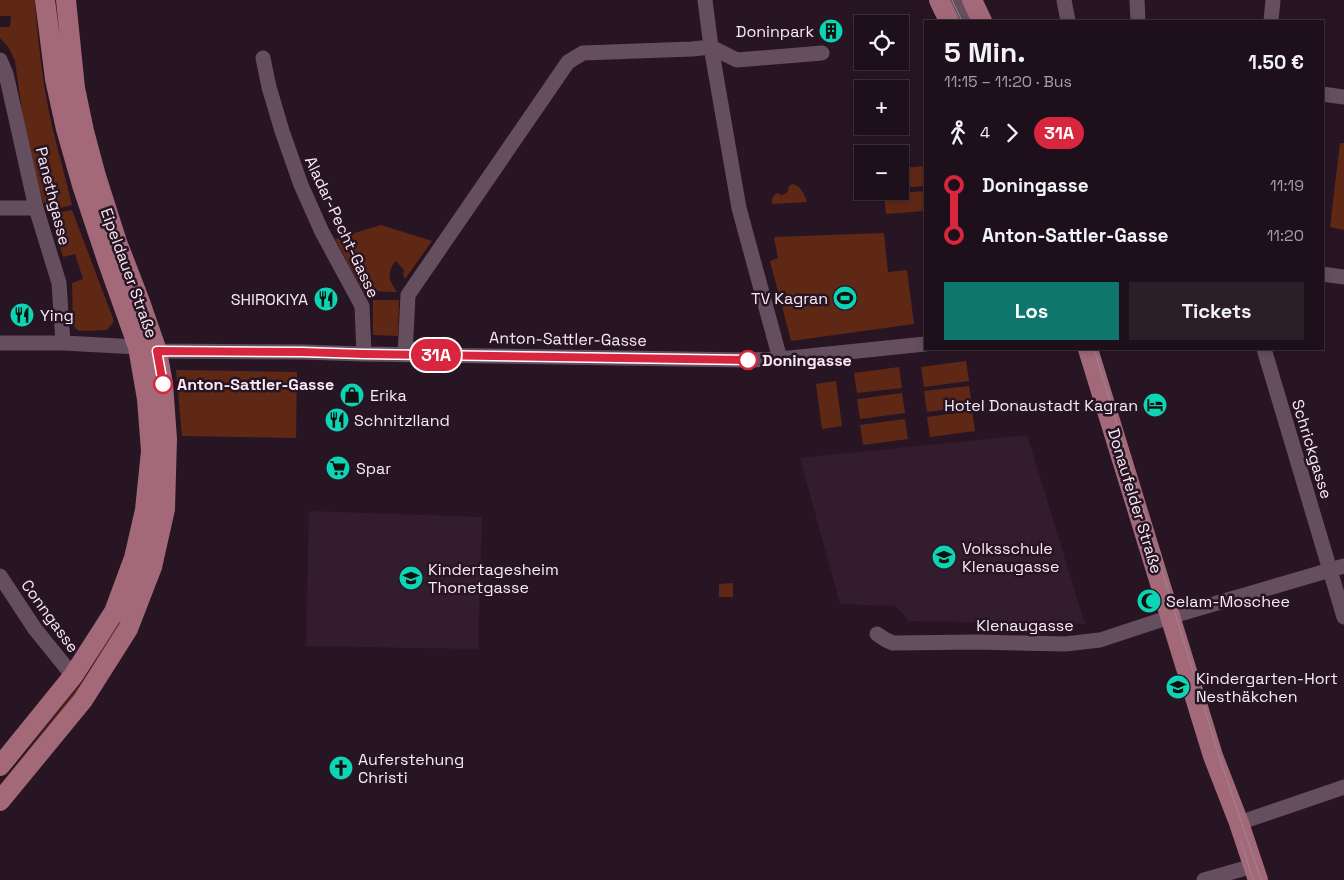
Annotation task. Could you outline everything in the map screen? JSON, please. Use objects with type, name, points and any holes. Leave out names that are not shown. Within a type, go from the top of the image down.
[{"type":"main road","name":"Eipeldauer Straße","points":[[0,800],[83,700],[128,629],[152,567],[165,509],[167,439],[163,384],[82,185],[66,129],[55,79],[45,0]]},
{"type":"main road","name":"Eipeldauer Straße","points":[[0,766],[73,676],[114,612],[134,558],[145,510],[150,451],[147,399],[148,349],[139,299],[117,242],[84,131],[75,88],[66,0]]},
{"type":"main road","points":[[939,0],[949,20]]},
{"type":"main road","points":[[972,0],[982,20]]},
{"type":"main road","name":"Donaufelder Straße","points":[[1088,350],[1176,615],[1223,749],[1239,824]]},
{"type":"main road","name":"Donaufelder Straße","points":[[1101,350],[1176,615],[1213,756],[1255,873]]},
{"type":"street","points":[[705,0],[711,47],[739,208],[780,360]]},
{"type":"street","points":[[955,0],[965,20]]},
{"type":"street","points":[[1064,0],[1068,20]]},
{"type":"street","points":[[1137,0],[1138,20]]},
{"type":"street","points":[[1271,20],[1273,0]]},
{"type":"street","points":[[405,355],[408,295],[568,62],[583,53],[711,47],[737,60],[822,53]]},
{"type":"street","name":"Aladar-Pecht-Gasse","points":[[263,58],[282,131],[301,185],[322,232],[362,306],[364,354]]},
{"type":"street","name":"Panethgasse","points":[[0,60],[6,74],[36,208],[58,283],[63,343]]},
{"type":"street","points":[[1324,94],[1344,97]]},
{"type":"street","points":[[0,208],[36,208]]},
{"type":"street","points":[[1324,274],[1344,277]]},
{"type":"street","name":"Anton-Sattler-Gasse","points":[[0,343],[63,343],[148,349],[405,355],[780,360],[924,344]]},
{"type":"street","name":"Donaufelder Straße","points":[[1094,350],[1176,615]]},
{"type":"street","name":"Schrickgasse","points":[[1264,350],[1337,568],[1344,617]]},
{"type":"street","name":"Klenaugasse","points":[[877,634],[893,643],[1065,644],[1100,640],[1176,615],[1337,568]]},
{"type":"street","name":"Conngasse","points":[[0,576],[35,629],[73,676]]},
{"type":"street","points":[[1239,824],[1344,786]]},
{"type":"street","points":[[1204,880],[1255,873]]},
{"type":"shaded area","points":[[0,0],[35,0],[46,98],[72,205],[46,212],[23,118],[15,61],[9,48],[0,38],[0,27],[10,27],[11,16],[0,16]]},
{"type":"shaded area","points":[[1340,143],[1344,143],[1344,230],[1330,227]]},
{"type":"shaded area","points":[[924,166],[924,186],[909,187],[909,167]]},
{"type":"shaded area","points":[[792,184],[800,188],[807,202],[772,204],[772,199],[775,195],[778,193],[781,195],[785,194]]},
{"type":"shaded area","points":[[924,191],[924,211],[886,214],[885,200],[909,200],[909,192]]},
{"type":"shaded area","points":[[72,210],[114,321],[107,330],[79,331],[73,324],[72,283],[83,279],[75,254],[63,257],[50,214]]},
{"type":"shaded area","points":[[381,225],[432,241],[405,279],[404,270],[396,261],[393,265],[390,276],[397,292],[363,291],[335,239]]},
{"type":"shaded area","name":"TV Kagran","points":[[884,233],[888,272],[907,270],[914,324],[791,341],[770,261],[778,258],[774,237]]},
{"type":"shaded area","points":[[373,300],[399,300],[398,336],[373,335]]},
{"type":"shaded area","points":[[966,361],[969,381],[924,387],[921,367]]},
{"type":"shaded area","points":[[899,367],[902,388],[857,393],[854,373]]},
{"type":"shaded area","points":[[176,370],[297,372],[296,438],[182,436]]},
{"type":"shaded area","points":[[155,378],[160,455],[158,492],[152,528],[131,598],[115,632],[91,674],[0,788],[0,785],[82,682],[104,646],[122,610],[136,574],[147,537],[157,461],[152,379]]},
{"type":"shaded area","points":[[836,381],[842,426],[822,429],[816,384]]},
{"type":"shaded area","points":[[969,386],[972,406],[927,412],[924,391]]},
{"type":"shaded area","points":[[902,393],[905,413],[860,419],[857,399]]},
{"type":"shaded area","points":[[972,411],[975,431],[930,437],[927,417]]},
{"type":"shaded area","points":[[905,419],[908,439],[863,445],[860,425]]},
{"type":"shaded area","points":[[1027,435],[1085,624],[909,621],[896,606],[840,604],[800,458]]},
{"type":"shaded area","points":[[309,511],[482,517],[478,649],[306,646]]},
{"type":"shaded area","points":[[733,583],[733,597],[719,597],[719,584]]},
{"type":"tram line","points":[[952,0],[962,20]]},
{"type":"tram line","points":[[1094,350],[1219,756],[1261,880]]},
{"type":"tram line","points":[[1241,841],[1253,880]]},
{"type":"bus line","name":"31A","points":[[163,384],[157,351],[748,360]]},
{"type":"place","name":"Doninpark","points":[[831,31]]},
{"type":"place","name":"TV Kagran","points":[[845,298]]},
{"type":"place","name":"SHIROKIYA","points":[[326,299]]},
{"type":"place","name":"Ying","points":[[22,315]]},
{"type":"place","name":"Doningasse","points":[[748,360]]},
{"type":"place","name":"Anton-Sattler-Gasse","points":[[163,384]]},
{"type":"place","name":"Erika","points":[[352,395]]},
{"type":"place","name":"Hotel Donaustadt Kagran","points":[[1155,405]]},
{"type":"place","name":"Schnitzlland","points":[[337,420]]},
{"type":"place","name":"Spar","points":[[338,468]]},
{"type":"place","name":"Volksschule Klenaugasse","points":[[944,557]]},
{"type":"place","name":"Kindertagesheim Thonetgasse","points":[[411,578]]},
{"type":"place","name":"Selam-Moschee","points":[[1149,601]]},
{"type":"place","name":"Kindergarten-Hort Nesthäkchen","points":[[1178,687]]},
{"type":"place","name":"Auferstehung Christi","points":[[341,768]]}]
